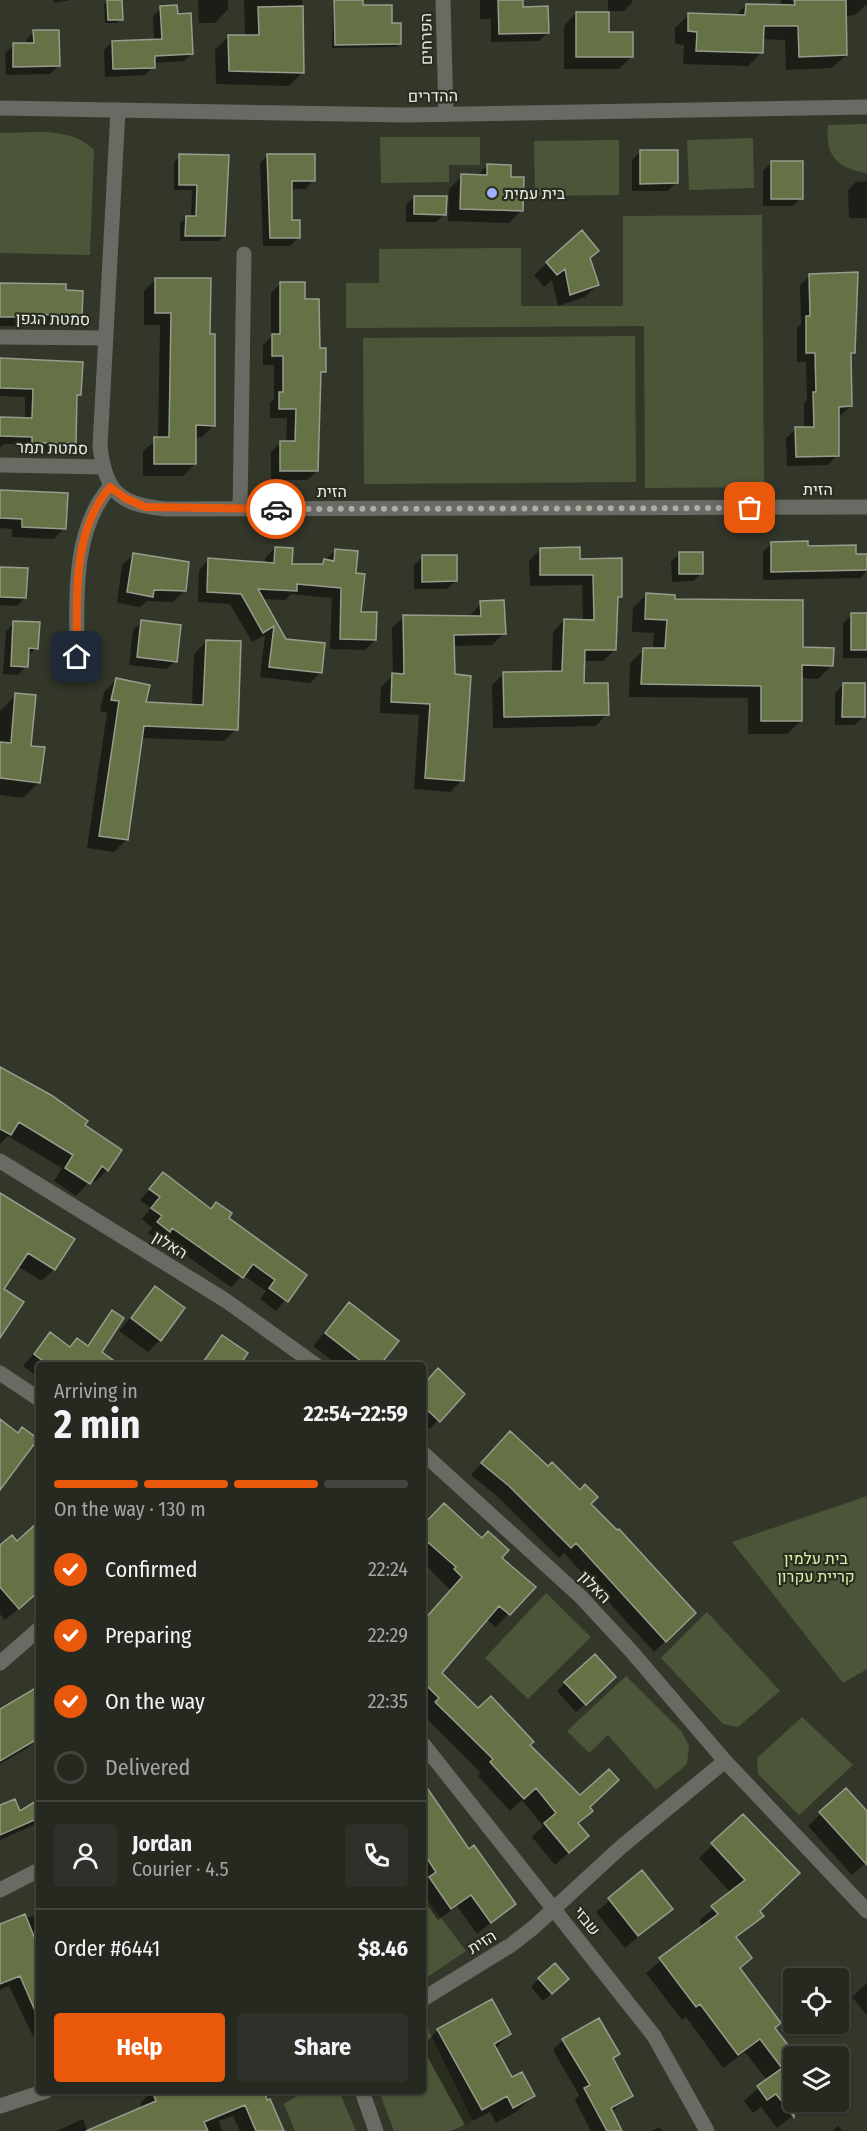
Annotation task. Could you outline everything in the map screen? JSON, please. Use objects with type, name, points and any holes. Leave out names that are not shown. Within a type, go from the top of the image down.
[{"type":"street","name":"הפרחים","points":[[443,0],[446,114]]},
{"type":"street","name":"ההדרים","points":[[0,108],[446,114],[867,106]]},
{"type":"street","points":[[77,657],[77,599],[82,549],[90,515],[110,487],[102,468],[100,446],[118,110]]},
{"type":"street","points":[[240,509],[244,254]]},
{"type":"street","name":"סמטת הגפן","points":[[0,337],[106,338]]},
{"type":"street","name":"סמטת תמר","points":[[0,465],[102,468]]},
{"type":"street","name":"הזית","points":[[110,487],[125,498],[145,507],[240,509],[867,507]]},
{"type":"street","name":"האלון","points":[[0,1161],[225,1300],[312,1362]]},
{"type":"street","points":[[0,1373],[36,1397]]},
{"type":"street","name":"האלון","points":[[426,1456],[581,1597],[632,1652],[725,1761],[867,1911]]},
{"type":"street","points":[[2,1657],[36,1631]]},
{"type":"street","name":"שבזי","points":[[426,1748],[654,2036],[707,2131]]},
{"type":"street","points":[[554,1908],[621,1847],[725,1761]]},
{"type":"street","points":[[0,1890],[36,1872]]},
{"type":"street","name":"הזית","points":[[426,1997],[512,1945],[554,1908]]},
{"type":"street","points":[[0,2106],[37,2094]]},
{"type":"street","points":[[363,2094],[376,2131]]},
{"type":"green space","points":[[867,124],[867,173],[848,168],[835,159],[829,145],[828,125]]},
{"type":"green space","points":[[50,132],[62,134],[84,142],[94,150],[90,255],[0,253],[0,133]]},
{"type":"green space","points":[[380,137],[480,137],[480,165],[449,165],[449,182],[381,183]]},
{"type":"green space","points":[[753,138],[754,188],[689,190],[687,140]]},
{"type":"green space","points":[[619,140],[619,195],[535,196],[534,141]]},
{"type":"green space","points":[[762,215],[764,487],[645,488],[644,326],[346,328],[346,283],[379,283],[379,249],[521,248],[521,306],[623,306],[623,216]]},
{"type":"green space","points":[[635,336],[636,482],[364,484],[363,338]]},
{"type":"green space","name":"בית עלמין קריית עקרון","points":[[867,1496],[867,1669],[843,1683],[732,1542]]},
{"type":"green space","points":[[546,1593],[591,1637],[528,1699],[485,1658]]},
{"type":"green space","points":[[707,1612],[780,1691],[738,1727],[723,1724],[661,1658]]},
{"type":"green space","points":[[626,1676],[681,1731],[689,1746],[687,1764],[656,1790],[608,1735],[589,1753],[567,1731]]},
{"type":"green space","points":[[802,1717],[853,1765],[799,1815],[758,1774],[757,1758]]},
{"type":"green space","points":[[426,1898],[466,1951],[426,1978]]},
{"type":"green space","points":[[426,2028],[473,2121],[451,2131],[394,2131],[380,2094],[426,2094]]},
{"type":"green space","points":[[300,2094],[340,2094],[356,2131],[295,2131],[284,2104]]},
{"type":"building","points":[[107,0],[122,0],[123,20],[108,20]]},
{"type":"building","points":[[334,0],[363,0],[363,5],[392,5],[392,23],[401,23],[401,44],[335,45]]},
{"type":"building","points":[[498,0],[523,0],[523,7],[548,6],[549,33],[499,34]]},
{"type":"building","points":[[794,0],[846,0],[847,55],[799,57],[798,26],[764,26],[763,53],[696,51],[697,32],[688,31],[688,13],[745,15],[746,4],[795,5]]},
{"type":"building","points":[[177,5],[178,14],[191,13],[193,54],[155,56],[155,68],[113,69],[112,41],[162,39],[160,6]]},
{"type":"building","points":[[303,6],[304,73],[229,71],[228,35],[259,35],[258,7]]},
{"type":"building","points":[[576,12],[609,12],[609,32],[633,32],[633,57],[576,57]]},
{"type":"building","points":[[33,30],[59,30],[60,66],[13,67],[13,43],[34,43]]},
{"type":"building","points":[[640,150],[678,150],[678,183],[640,184]]},
{"type":"building","points":[[179,154],[229,155],[225,236],[185,236],[186,216],[196,216],[197,185],[179,185]]},
{"type":"building","points":[[267,154],[315,154],[315,181],[292,181],[292,220],[300,220],[300,238],[270,238]]},
{"type":"building","points":[[771,161],[803,161],[803,199],[771,199]]},
{"type":"building","name":"בית עמית","points":[[487,164],[511,165],[511,177],[524,177],[523,211],[460,209],[461,174],[487,175]]},
{"type":"building","points":[[414,196],[447,196],[446,215],[414,214]]},
{"type":"building","points":[[582,230],[599,251],[590,258],[599,285],[570,295],[565,269],[557,275],[546,262]]},
{"type":"building","points":[[858,272],[855,353],[851,353],[852,406],[839,407],[839,456],[796,457],[795,427],[814,427],[815,353],[806,353],[806,316],[810,316],[809,274]]},
{"type":"building","points":[[155,278],[211,278],[210,334],[215,334],[215,426],[196,425],[196,464],[154,464],[154,437],[169,437],[171,313],[155,313]]},
{"type":"building","points":[[280,282],[305,282],[305,299],[319,299],[320,348],[326,348],[326,372],[321,372],[318,471],[280,471],[280,441],[295,441],[296,409],[279,409],[279,392],[283,392],[283,356],[272,356],[272,334],[280,334]]},
{"type":"building","points":[[0,283],[66,284],[66,290],[83,291],[82,316],[22,314],[21,317],[0,317]]},
{"type":"building","points":[[0,358],[83,362],[81,395],[77,395],[76,443],[32,443],[32,437],[0,436],[0,417],[32,418],[33,389],[0,388]]},
{"type":"building","points":[[0,490],[68,493],[66,529],[22,527],[22,519],[0,518]]},
{"type":"building","points":[[808,541],[808,546],[856,545],[856,554],[867,554],[867,570],[771,572],[771,542]]},
{"type":"building","points":[[275,547],[293,548],[292,564],[323,564],[324,559],[334,561],[335,549],[358,551],[356,573],[365,574],[361,612],[377,612],[376,640],[340,639],[341,588],[297,584],[297,591],[258,589],[286,639],[325,643],[322,673],[269,667],[274,626],[263,633],[241,594],[207,592],[208,558],[274,563]]},
{"type":"building","points":[[580,547],[580,559],[622,558],[622,597],[618,597],[616,650],[585,650],[584,683],[608,683],[609,715],[504,717],[503,672],[562,671],[564,619],[594,620],[593,575],[540,575],[540,548]]},
{"type":"building","points":[[679,552],[703,552],[703,574],[679,574]]},
{"type":"building","points":[[133,553],[189,562],[186,591],[154,590],[153,597],[127,592]]},
{"type":"building","points":[[422,555],[457,555],[457,581],[422,582]]},
{"type":"building","points":[[0,567],[28,568],[26,598],[0,597]]},
{"type":"building","points":[[646,593],[675,595],[675,599],[803,600],[803,647],[834,648],[833,666],[802,665],[802,721],[761,721],[761,686],[641,684],[643,648],[665,648],[667,620],[645,619]]},
{"type":"building","points":[[504,600],[506,634],[454,635],[455,674],[471,676],[464,781],[425,778],[430,704],[391,702],[392,673],[404,674],[403,615],[481,616],[480,601]]},
{"type":"building","points":[[851,613],[867,613],[867,650],[851,650]]},
{"type":"building","points":[[141,620],[181,625],[177,662],[137,657]]},
{"type":"building","points":[[13,621],[40,622],[38,649],[29,648],[28,667],[11,666]]},
{"type":"building","points":[[206,640],[241,641],[238,730],[144,726],[128,840],[99,836],[119,701],[111,700],[116,678],[150,685],[146,702],[203,705]]},
{"type":"building","points":[[843,683],[865,683],[865,717],[842,717]]},
{"type":"building","points":[[15,693],[36,695],[31,746],[45,747],[40,783],[0,778],[0,742],[11,743]]},
{"type":"building","points":[[0,1067],[51,1095],[88,1121],[85,1125],[122,1150],[108,1171],[102,1166],[90,1184],[65,1168],[73,1155],[42,1136],[19,1122],[11,1135],[0,1129]]},
{"type":"building","points":[[163,1172],[211,1209],[216,1202],[232,1213],[229,1218],[307,1275],[288,1302],[269,1288],[275,1280],[253,1264],[243,1278],[172,1228],[170,1232],[157,1222],[162,1216],[151,1208],[160,1197],[149,1189]]},
{"type":"building","points":[[0,1193],[75,1239],[55,1270],[28,1253],[4,1289],[24,1302],[0,1338]]},
{"type":"building","points":[[155,1286],[185,1308],[161,1341],[131,1318]]},
{"type":"building","points":[[349,1302],[399,1341],[382,1362],[362,1362],[325,1333]]},
{"type":"building","points":[[112,1310],[124,1318],[102,1352],[116,1362],[44,1362],[34,1354],[50,1332],[70,1347],[77,1338],[88,1346]]},
{"type":"building","points":[[222,1335],[248,1353],[242,1362],[203,1362]]},
{"type":"building","points":[[438,1368],[465,1394],[440,1422],[426,1409],[426,1382]]},
{"type":"building","points":[[0,1419],[18,1433],[22,1427],[36,1438],[36,1442],[0,1490]]},
{"type":"building","points":[[510,1431],[548,1466],[552,1462],[580,1490],[585,1484],[598,1497],[591,1504],[617,1530],[619,1529],[696,1613],[666,1642],[576,1543],[571,1548],[509,1486],[481,1463]]},
{"type":"building","points":[[444,1503],[482,1538],[488,1531],[509,1550],[502,1558],[536,1587],[510,1615],[499,1606],[442,1673],[478,1708],[491,1696],[534,1742],[530,1745],[580,1795],[609,1769],[619,1780],[590,1807],[593,1811],[578,1823],[589,1836],[569,1853],[544,1823],[556,1813],[536,1788],[524,1799],[490,1762],[493,1759],[435,1702],[439,1698],[426,1685],[426,1618],[462,1577],[454,1569],[456,1567],[426,1541],[426,1522]]},
{"type":"building","points":[[36,1524],[36,1594],[19,1609],[0,1587],[0,1545],[12,1535],[17,1541]]},
{"type":"building","points":[[595,1654],[616,1677],[586,1705],[564,1682]]},
{"type":"building","points":[[36,1688],[36,1740],[0,1761],[0,1709]]},
{"type":"building","points":[[426,1786],[469,1849],[474,1845],[516,1904],[491,1923],[471,1895],[451,1909],[429,1877],[436,1872],[426,1857]]},
{"type":"building","points":[[846,1788],[867,1811],[867,1865],[819,1812]]},
{"type":"building","points":[[15,1799],[20,1811],[36,1801],[36,1819],[0,1835],[0,1805]]},
{"type":"building","points":[[743,1814],[800,1873],[760,1911],[764,1916],[736,1937],[752,1958],[740,1968],[781,2023],[775,2028],[789,2046],[783,2046],[783,2103],[776,2094],[767,2100],[757,2086],[782,2068],[760,2039],[738,2055],[700,2004],[696,2007],[659,1958],[718,1914],[711,1906],[745,1880],[711,1843]]},
{"type":"building","points":[[642,1870],[673,1909],[638,1936],[608,1898]]},
{"type":"building","points":[[25,1914],[36,1942],[36,2013],[20,1976],[0,1984],[0,1924]]},
{"type":"building","points":[[555,1963],[569,1979],[552,1994],[538,1978]]},
{"type":"building","points":[[492,1999],[511,2034],[494,2044],[512,2077],[522,2072],[535,2096],[513,2108],[507,2096],[482,2110],[437,2029]]},
{"type":"building","points":[[599,2018],[620,2054],[613,2058],[633,2096],[611,2108],[622,2131],[607,2131],[584,2088],[590,2085],[562,2039]]},
{"type":"building","points":[[153,2094],[270,2094],[266,2096],[267,2100],[270,2099],[284,2131],[256,2131],[245,2105],[204,2122],[208,2131],[86,2131],[156,2101]]},
{"type":"way so far","points":[[276,509],[750,508]]},
{"type":"place","name":"בית עמית","points":[[492,193]]},
{"type":"route","points":[[77,657],[77,599],[82,549],[90,515],[110,487],[125,498],[145,507],[276,509]]}]
